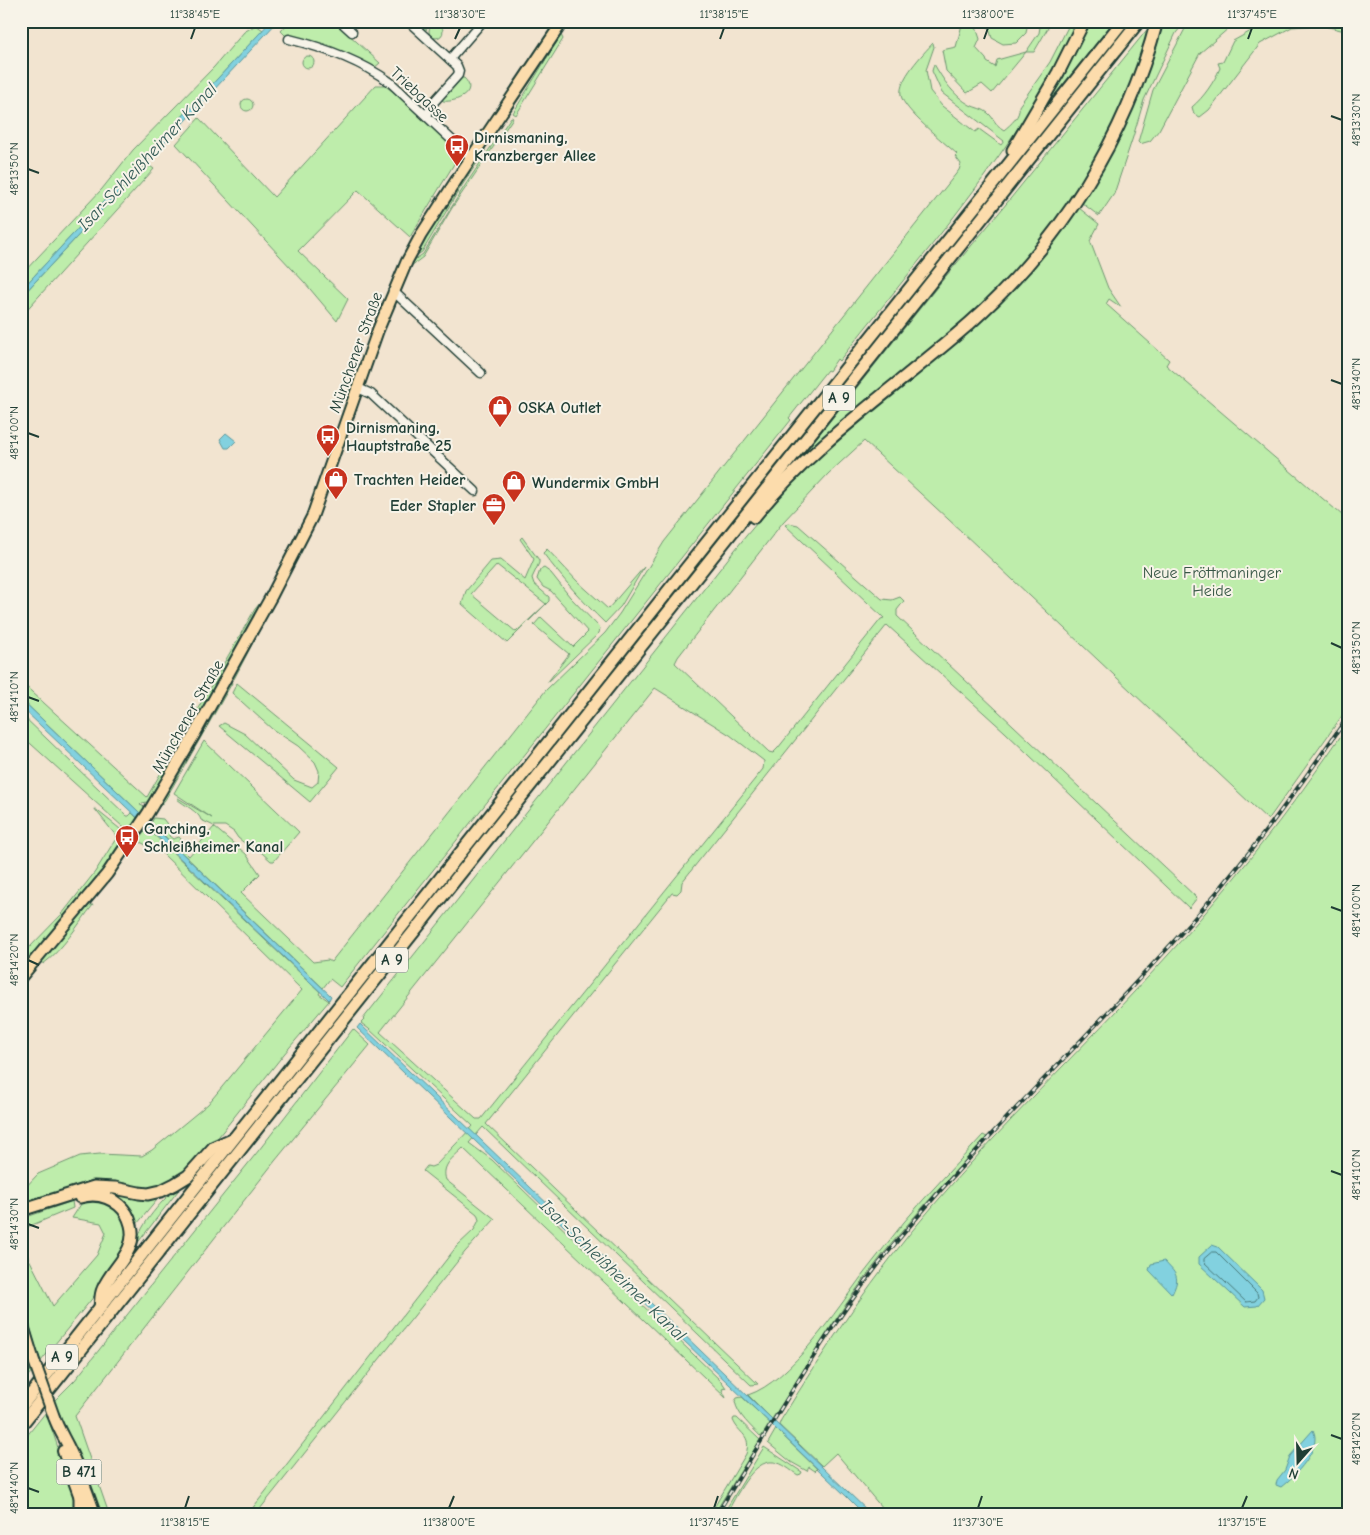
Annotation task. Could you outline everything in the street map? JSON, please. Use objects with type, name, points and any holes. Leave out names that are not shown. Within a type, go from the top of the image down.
[{"type":"highway","points":[[995,182],[1058,73],[1084,21]]},
{"type":"highway","name":"A 9","points":[[21,1407],[1123,21]]},
{"type":"highway","points":[[725,540],[747,525],[799,468],[824,444],[970,322],[1030,262],[1066,215],[1096,169],[1126,110],[1157,21]]},
{"type":"highway","name":"A 9","points":[[21,1425],[1139,23]]},
{"type":"highway","points":[[21,1210],[94,1187],[115,1188],[148,1194],[161,1191],[188,1176],[214,1147],[234,1138]]},
{"type":"highway","points":[[21,1217],[90,1194],[101,1196],[122,1207],[130,1222],[132,1230],[131,1243],[125,1257],[102,1290],[100,1308]]},
{"type":"highway","points":[[80,1498],[80,1514]]},
{"type":"main road","name":"Münchener Straße","points":[[21,978],[93,893],[148,813],[193,737],[294,554],[318,502],[358,388],[406,261],[471,158],[563,21]]},
{"type":"main road","name":"B 471","points":[[21,1319],[54,1417],[80,1474],[94,1514]]},
{"type":"main road","name":"B 471","points":[[60,1433],[61,1446],[86,1514]]},
{"type":"street","points":[[340,21],[352,32]]},
{"type":"street","points":[[408,21],[450,59],[459,71],[458,75],[432,104],[427,116]]},
{"type":"street","points":[[450,59],[483,21]]},
{"type":"street","name":"Triebgasse","points":[[289,39],[345,56],[377,72],[471,158]]},
{"type":"street","points":[[395,293],[481,373]]},
{"type":"street","points":[[358,388],[371,394],[475,491]]},
{"type":"green space","points":[[290,21],[334,21],[380,63],[374,68],[287,37],[281,31]]},
{"type":"green space","points":[[415,21],[434,21],[425,31]]},
{"type":"green space","points":[[557,21],[479,140],[477,139],[544,38]]},
{"type":"green space","points":[[963,21],[974,21],[980,39],[976,48],[987,62],[995,67],[997,60],[1026,52],[992,93],[982,84],[967,93],[946,71],[942,50],[956,47]]},
{"type":"green space","points":[[987,21],[1028,21],[1026,33],[1016,43],[1003,44],[992,38]]},
{"type":"green space","points":[[1041,21],[1052,21],[1034,52],[1026,52],[1039,33]]},
{"type":"green space","points":[[1071,21],[1078,21],[1036,100],[978,185],[955,215],[839,361],[837,359],[829,371],[827,370],[789,418],[791,420],[340,987],[330,979],[323,988],[151,823],[154,818],[163,819],[171,829],[169,836],[173,839],[179,837],[181,839],[178,845],[189,856],[214,827],[246,854],[260,874],[241,893],[313,962],[328,960],[331,962],[546,690],[605,633],[620,613],[664,542],[959,170],[961,164],[955,156],[957,154],[916,117],[903,101],[901,89],[912,67],[933,43],[934,47],[926,70],[930,91],[942,106],[975,132],[979,129],[1001,145],[1004,141],[942,93],[932,71],[934,64],[945,82],[959,97],[970,105],[986,112],[1004,130],[1017,116],[1019,106],[1050,62]]},
{"type":"green space","points":[[1088,21],[1114,21],[1048,103],[1046,101]]},
{"type":"green space","points":[[1129,21],[1133,21],[979,216],[976,214]]},
{"type":"green space","points":[[1164,21],[1186,21],[1176,33],[1144,100],[1114,194],[1099,216],[1082,203],[1112,153],[1128,119],[1150,64]]},
{"type":"green space","points":[[1191,21],[1237,21],[1200,53],[1159,130],[1150,141],[1140,144],[1138,142],[1153,90],[1187,25]]},
{"type":"green space","points":[[1269,21],[1346,21],[1349,23],[1349,34],[1320,25],[1292,27],[1260,44],[1209,110],[1200,117],[1194,114],[1192,107],[1201,99],[1212,84],[1220,68],[1218,63],[1223,62],[1233,41]]},
{"type":"green space","points":[[436,24],[441,26],[443,31],[441,36],[436,38],[431,36],[429,31],[431,26]]},
{"type":"green space","points":[[256,25],[263,30],[21,290],[21,275],[102,189],[133,150],[214,67],[244,32]]},
{"type":"green space","points":[[1150,26],[1138,72],[1088,177],[1024,264],[954,331],[798,461],[941,282]]},
{"type":"green space","points":[[561,35],[563,39],[516,115],[513,113]]},
{"type":"green space","points":[[556,40],[549,54],[510,112],[508,110]]},
{"type":"green space","points":[[306,56],[310,56],[314,62],[310,68],[306,68],[302,64],[302,60]]},
{"type":"green space","points":[[462,78],[468,83],[469,88],[467,92],[454,100],[443,101],[442,100]]},
{"type":"green space","points":[[376,85],[384,85],[399,96],[460,154],[410,237],[358,190],[298,251],[348,299],[337,321],[305,283],[176,144],[199,118],[274,197]]},
{"type":"green space","points":[[245,99],[249,99],[253,105],[249,111],[245,111],[241,107],[241,103]]},
{"type":"green space","points":[[511,117],[513,118],[452,208],[423,257],[407,269],[414,260],[423,254],[462,190]]},
{"type":"green space","points":[[483,146],[485,151],[422,252],[414,257],[423,240]]},
{"type":"green space","points":[[143,166],[147,169],[150,166],[154,169],[21,316],[21,297]]},
{"type":"green space","name":"Neue Fröttmaninger Heide","points":[[1079,208],[1099,224],[1090,241],[1108,288],[1121,307],[1109,299],[1106,304],[1169,360],[1166,365],[1349,521],[1349,706],[1268,820],[864,441],[828,474],[783,522],[675,663],[769,752],[773,753],[778,748],[881,619],[884,618],[785,525],[789,523],[798,525],[882,599],[892,600],[900,597],[904,601],[897,610],[897,616],[1197,898],[1189,908],[1005,732],[887,625],[682,882],[681,890],[677,894],[672,893],[486,1124],[758,1384],[751,1385],[483,1127],[469,1143],[492,1160],[722,1382],[726,1388],[722,1389],[726,1398],[463,1148],[447,1166],[445,1170],[446,1180],[495,1219],[465,1252],[256,1514],[248,1514],[457,1246],[474,1230],[479,1220],[477,1214],[423,1171],[427,1166],[436,1165],[473,1126],[361,1023],[363,1019],[746,536],[785,490],[851,427],[998,306],[1041,259]],"holes":[[[655,688],[730,735],[764,761],[763,769],[481,1119],[476,1119],[380,1032]]]},
{"type":"green space","points":[[872,343],[875,346],[756,495],[753,493]]},
{"type":"green space","points":[[522,537],[539,560],[532,578],[534,584],[549,597],[549,601],[546,604],[507,643],[462,604],[466,591],[491,561],[501,560],[525,580],[534,559],[520,539]],"holes":[[[497,565],[546,604],[516,632],[471,594]]]},
{"type":"green space","points":[[547,549],[577,581],[608,609],[644,567],[621,606],[605,623],[580,598],[550,562],[543,553]]},
{"type":"green space","points":[[544,568],[551,573],[570,597],[600,628],[599,633],[547,683],[569,654],[534,625],[541,617],[573,647],[588,632],[551,591],[543,587],[537,579],[540,570]]},
{"type":"green space","points":[[261,602],[161,785],[147,802],[140,805],[145,807],[141,814],[21,699],[21,682],[147,797],[255,609]]},
{"type":"green space","points":[[270,610],[233,679],[231,676]]},
{"type":"green space","points":[[652,619],[655,622],[324,1037],[321,1035]]},
{"type":"green space","points":[[230,680],[232,683],[165,800],[159,807],[158,803]]},
{"type":"green space","points":[[237,683],[339,767],[310,802],[219,726],[224,723],[245,734],[294,780],[312,787],[318,782],[319,771],[315,762],[298,746],[272,729],[232,693]]},
{"type":"green space","points":[[21,714],[127,816],[132,813],[138,819],[133,828],[126,829],[123,827],[21,735],[27,728],[21,723]]},
{"type":"green space","points":[[1349,724],[1349,1514],[887,1514],[836,1453],[822,1466],[779,1425],[781,1420],[852,1310],[912,1231],[985,1147],[1122,1005],[1203,916],[1279,822]]},
{"type":"green space","points":[[204,741],[299,832],[274,861],[271,861],[253,845],[247,845],[225,826],[214,826],[201,820],[194,811],[177,799],[212,818],[174,793]]},
{"type":"green space","points":[[94,808],[125,833],[125,836],[110,863],[28,965],[26,963],[27,950],[62,914],[95,872],[117,837]]},
{"type":"green space","points":[[147,828],[320,992],[319,994],[329,1001],[284,1054],[204,1155],[188,1170],[167,1184],[150,1188],[93,1183],[21,1203],[21,1192],[38,1174],[80,1156],[100,1154],[142,1156],[152,1150],[208,1104],[302,990],[162,853],[138,841]]},
{"type":"green space","points":[[87,905],[93,905],[64,944],[43,964],[42,959]]},
{"type":"green space","points":[[353,1029],[370,1045],[275,1161],[75,1416],[109,1514],[99,1514],[54,1401],[75,1380]]},
{"type":"green space","points":[[983,1135],[987,1137],[910,1222],[854,1292],[772,1419],[748,1395],[764,1387],[796,1360],[827,1324],[904,1222]]},
{"type":"green space","points":[[180,1185],[181,1187],[136,1245],[138,1237],[147,1221],[160,1204]]},
{"type":"green space","points":[[98,1190],[157,1197],[157,1200],[137,1224]]},
{"type":"green space","points":[[93,1197],[120,1209],[130,1234],[109,1278],[41,1361],[21,1296],[21,1243],[53,1306],[97,1255],[106,1233],[101,1223],[72,1218],[85,1198]]},
{"type":"green space","points":[[72,1201],[73,1208],[25,1228],[21,1235],[21,1219]]},
{"type":"green space","points":[[21,1338],[32,1371],[21,1385]]},
{"type":"green space","points":[[742,1397],[770,1423],[761,1437],[745,1420],[736,1406],[735,1401],[737,1398]]},
{"type":"green space","points":[[46,1412],[74,1495],[78,1514],[21,1514],[21,1443]]},
{"type":"green space","points":[[737,1418],[760,1440],[714,1514],[710,1514],[746,1454],[746,1438],[733,1420]]},
{"type":"green space","points":[[776,1429],[817,1469],[815,1471],[809,1467],[807,1471],[791,1462],[768,1443]]},
{"type":"green space","points":[[764,1447],[802,1472],[801,1474],[798,1475],[784,1465],[774,1462],[766,1463],[752,1473],[726,1514],[723,1514]]},
{"type":"water","name":"Isar-Schleißheimer Kanal","points":[[271,21],[278,21],[21,297],[21,290]]},
{"type":"water","points":[[226,433],[236,441],[229,448],[225,448],[220,439]]},
{"type":"water","points":[[21,699],[331,996],[329,1000],[21,707]]},
{"type":"water","name":"Isar-Schleißheimer Kanal","points":[[360,1024],[871,1514],[864,1514],[357,1028]]},
{"type":"water","points":[[1212,1245],[1218,1247],[1262,1290],[1264,1298],[1257,1306],[1245,1307],[1199,1264],[1199,1257]]},
{"type":"water","points":[[1164,1261],[1172,1269],[1177,1279],[1172,1294],[1149,1270],[1151,1264]]},
{"type":"water","points":[[1313,1430],[1315,1437],[1314,1445],[1306,1462],[1281,1487],[1276,1485],[1277,1480],[1285,1470],[1290,1456]]},
{"type":"railway","points":[[717,1514],[825,1339],[872,1272],[934,1197],[971,1156],[1163,954],[1200,912],[1277,816],[1349,715]]},
{"type":"place","name":"Dirnismaning, Kranzberger Allee","points":[[457,167]]},
{"type":"place","name":"OSKA Outlet","points":[[500,428]]},
{"type":"place","name":"Dirnismaning, Hauptstraße 25","points":[[328,457]]},
{"type":"place","name":"Trachten Heider","points":[[336,500]]},
{"type":"place","name":"Wundermix GmbH","points":[[514,503]]},
{"type":"place","name":"Eder Stapler","points":[[494,526]]},
{"type":"place","name":"Garching, Schleißheimer Kanal","points":[[127,858]]}]
